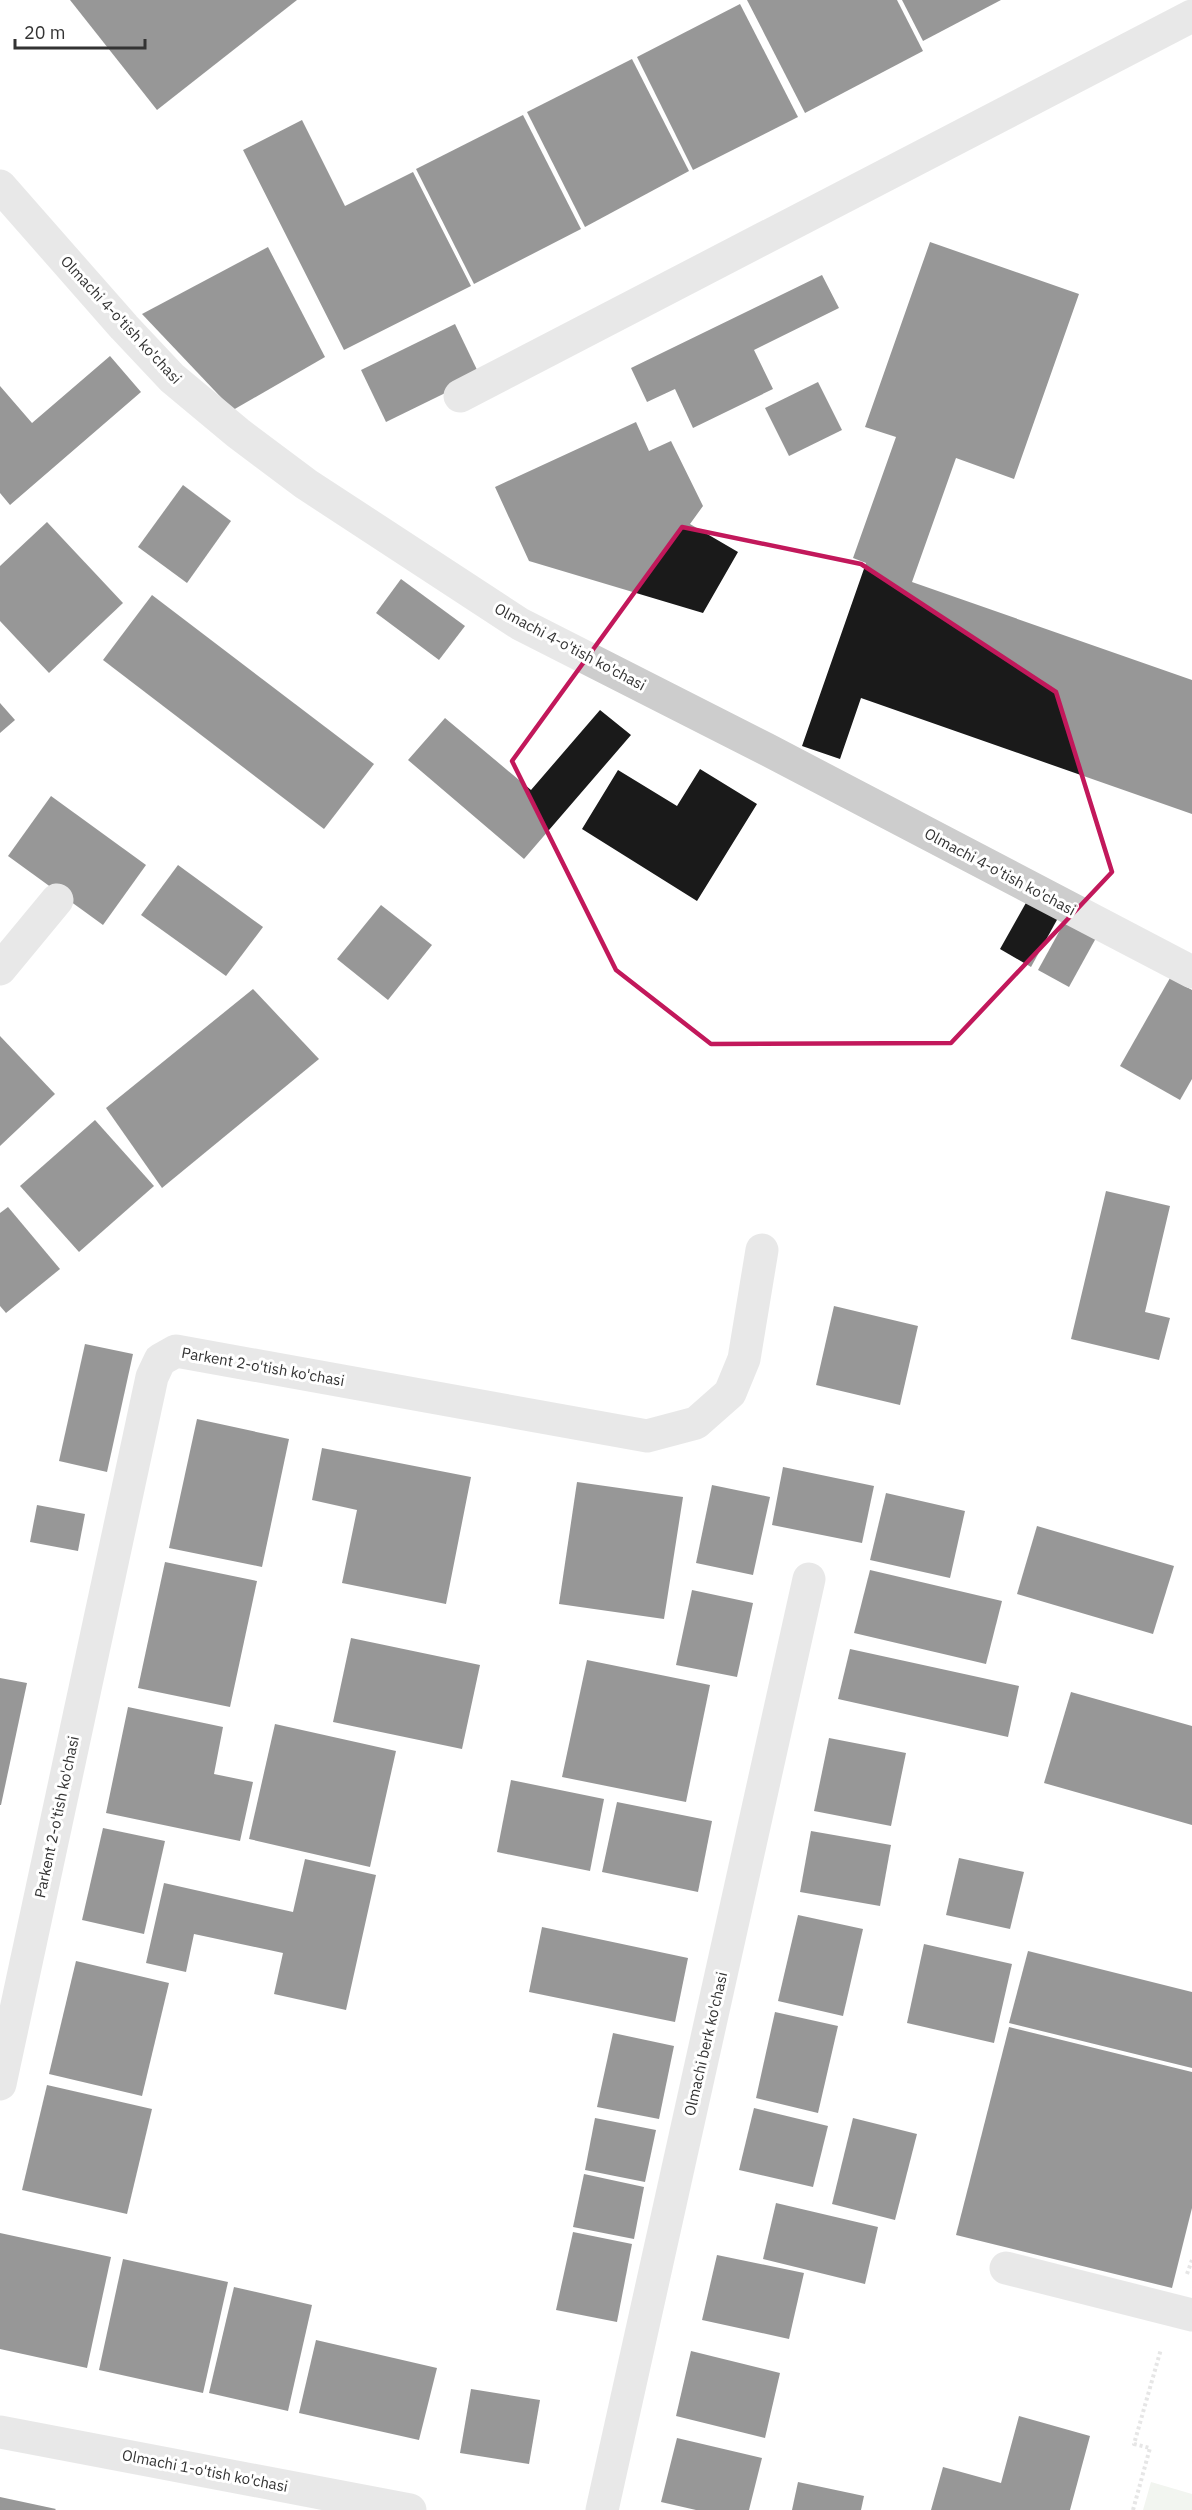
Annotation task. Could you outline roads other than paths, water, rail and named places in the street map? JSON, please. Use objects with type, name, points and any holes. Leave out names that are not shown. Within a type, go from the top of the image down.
[{"type":"street","points":[[460,396],[1192,16]]},
{"type":"street","name":"Olmachi 4-o'tish ko'chasi","points":[[0,186],[172,378],[238,434],[316,490],[520,624],[766,749],[1192,972]]},
{"type":"street","points":[[0,969],[57,900]]},
{"type":"street","name":"Parkent 2-o'tish ko'chasi","points":[[0,2084],[152,1377],[160,1360],[176,1351],[647,1436],[696,1424],[730,1393],[744,1359],[762,1250]]},
{"type":"street","name":"Olmachi berk ko'chasi","points":[[602,2510],[809,1579]]},
{"type":"street","points":[[1006,2268],[1184,2312]]},
{"type":"street","name":"Olmachi 1-o'tish ko'chasi","points":[[0,2432],[410,2510]]}]
